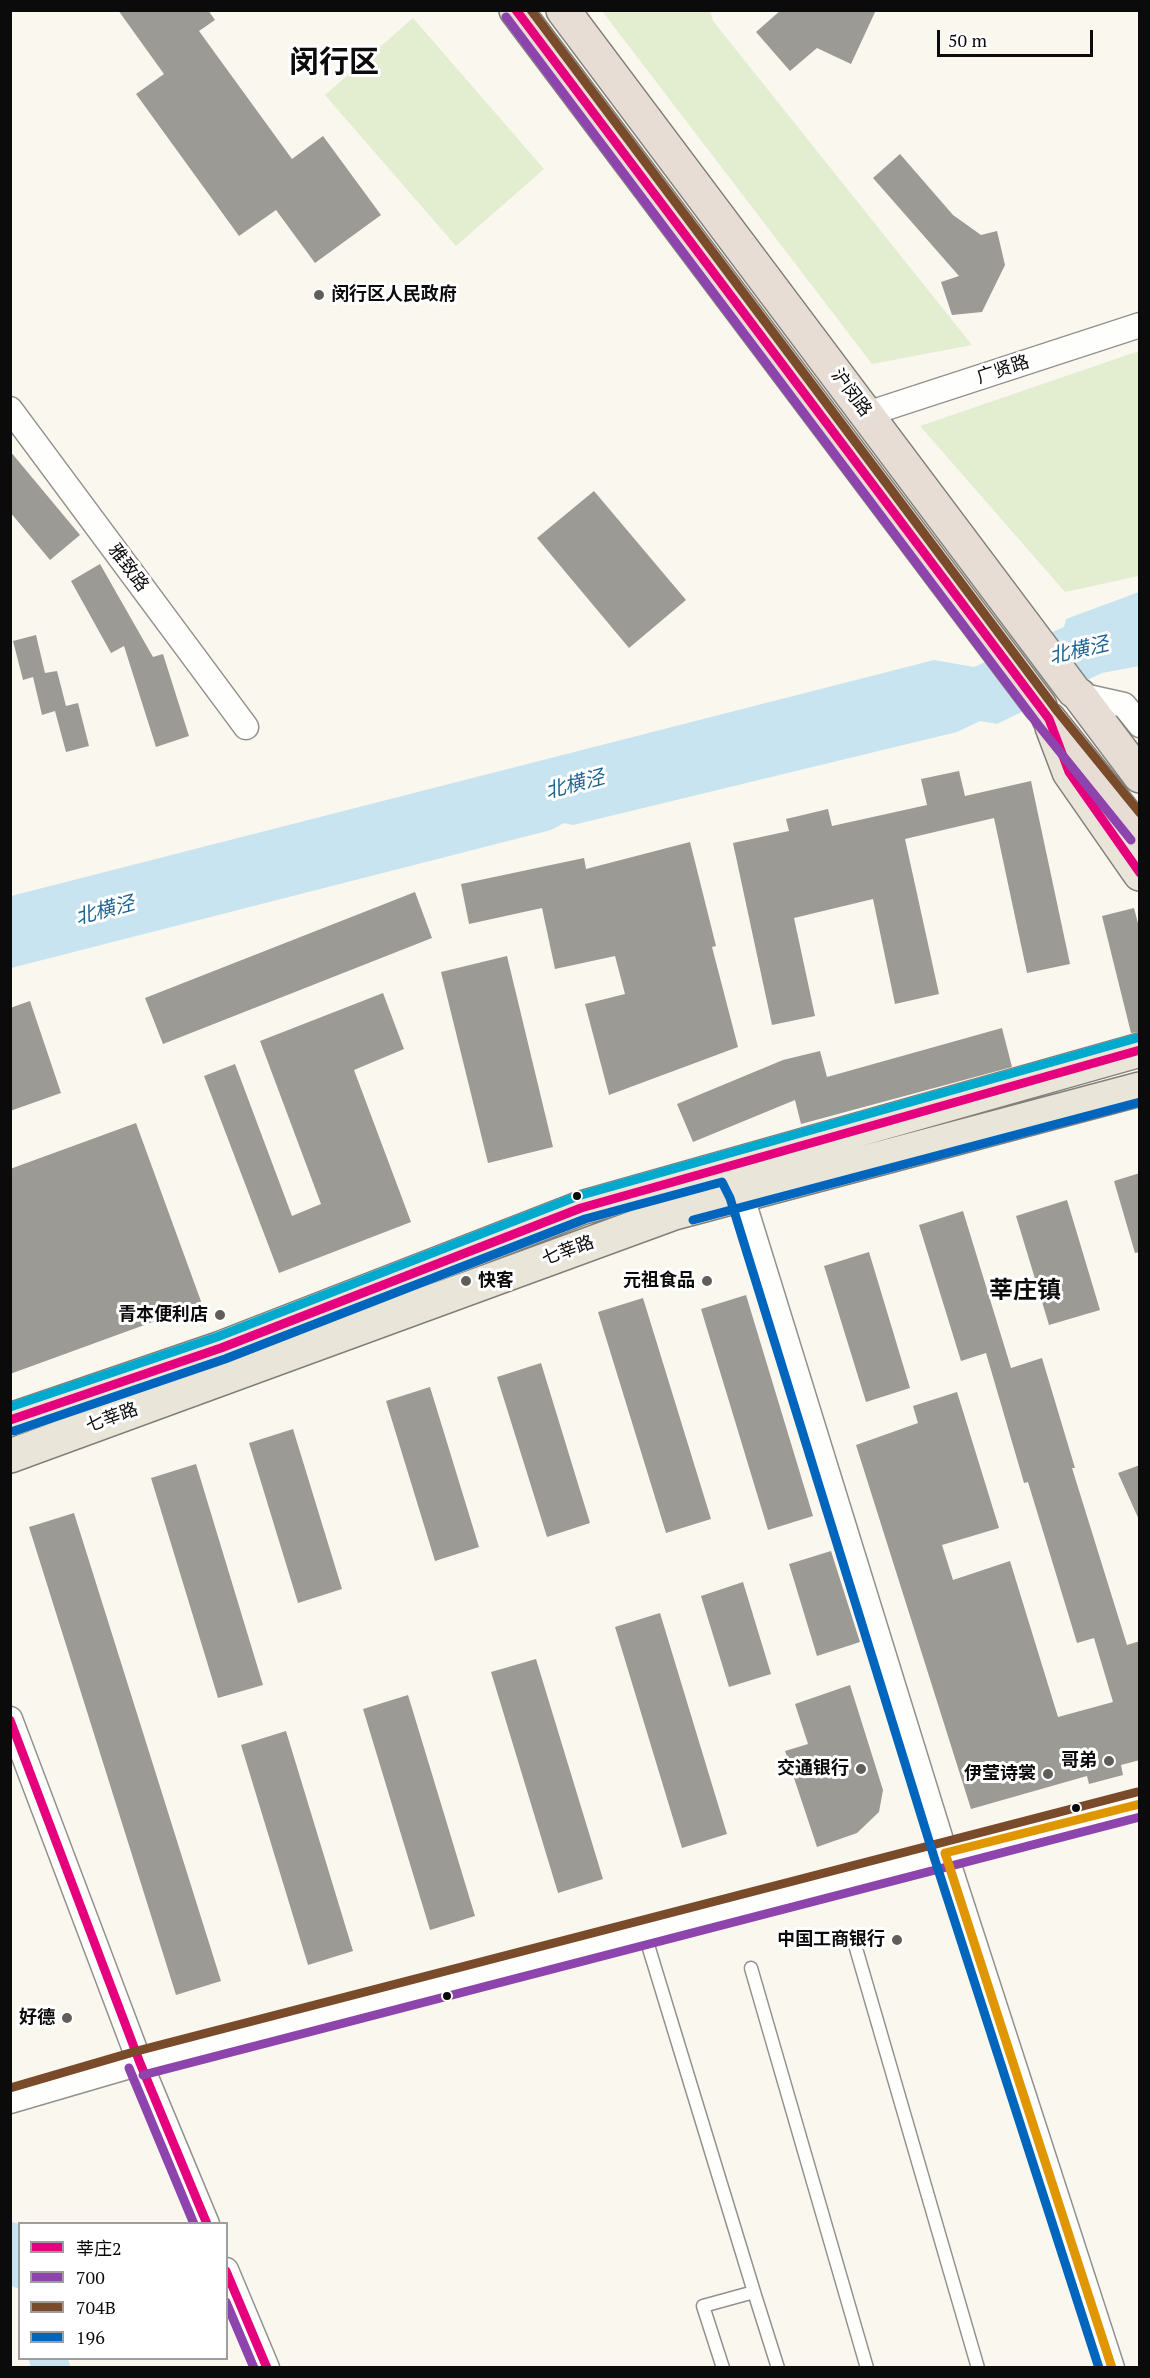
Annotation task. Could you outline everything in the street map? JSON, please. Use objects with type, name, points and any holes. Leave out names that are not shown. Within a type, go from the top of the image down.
[{"type":"highway","name":"沪闵路","points":[[516,10],[1044,712],[1140,833]]},
{"type":"highway","name":"沪闵路","points":[[563,10],[1140,776]]},
{"type":"main road","points":[[1044,712],[1070,772],[1140,874]]},
{"type":"main road","name":"七莘路","points":[[10,1456],[674,1213],[735,1181],[1140,1050]]},
{"type":"main road","name":"七莘路","points":[[10,1420],[220,1348],[582,1208],[735,1181],[1140,1089]]},
{"type":"street","name":"广贤路","points":[[867,414],[1140,325]]},
{"type":"street","name":"雅致路","points":[[10,409],[246,728]]},
{"type":"street","points":[[1076,693],[1124,705],[1140,725]]},
{"type":"street","points":[[735,1181],[945,1853],[1112,2367]]},
{"type":"street","points":[[10,1719],[140,2063],[207,2222]]},
{"type":"street","points":[[10,2101],[140,2063],[1140,1804]]},
{"type":"street","points":[[228,2275],[267,2367]]},
{"type":"lane","points":[[644,1932],[778,2367]]},
{"type":"lane","points":[[853,1938],[978,2367]]},
{"type":"lane","points":[[751,1968],[867,2367]]},
{"type":"lane","points":[[723,2367],[703,2306],[754,2292]]},
{"type":"green space","points":[[602,11],[710,11],[713,21],[972,345],[872,364]]},
{"type":"green space","points":[[413,18],[544,169],[456,246],[325,95]]},
{"type":"green space","points":[[1139,351],[1139,576],[1065,592],[920,426]]},
{"type":"water","name":"北横泾","points":[[1139,592],[1139,666],[1102,673],[997,724],[980,721],[957,732],[573,825],[564,823],[551,830],[11,968],[11,896],[934,660],[974,667],[1064,627],[1066,619]]},
{"type":"building","points":[[118,10],[208,10],[215,20],[199,31],[292,159],[323,136],[381,215],[315,263],[276,210],[239,236],[136,94],[164,74]]},
{"type":"building","points":[[781,10],[876,10],[851,64],[817,48],[790,71],[756,32]]},
{"type":"building","points":[[900,154],[953,215],[981,235],[997,231],[1005,265],[982,312],[952,315],[941,282],[959,276],[873,178]]},
{"type":"building","points":[[10,451],[80,535],[50,560],[10,512]]},
{"type":"building","points":[[594,491],[686,600],[629,648],[537,538]]},
{"type":"building","points":[[100,564],[153,657],[163,654],[189,736],[156,747],[124,646],[111,653],[71,581]]},
{"type":"building","points":[[36,635],[45,673],[57,671],[66,706],[78,703],[89,746],[66,752],[55,711],[42,715],[33,677],[23,680],[13,641]]},
{"type":"building","points":[[959,771],[965,796],[1031,781],[1070,964],[1027,973],[994,818],[905,839],[939,994],[895,1004],[873,899],[794,918],[815,1016],[772,1025],[733,843],[789,831],[786,819],[828,809],[832,826],[927,805],[921,779]]},
{"type":"building","points":[[690,842],[716,946],[712,947],[738,1047],[609,1095],[585,1004],[625,994],[615,956],[555,969],[542,908],[469,924],[461,884],[584,858],[586,869]]},
{"type":"building","points":[[415,892],[432,938],[163,1044],[145,998]]},
{"type":"building","points":[[1134,908],[1140,931],[1140,1032],[1131,1033],[1102,916]]},
{"type":"building","points":[[507,956],[553,1147],[488,1163],[441,972]]},
{"type":"building","points":[[383,993],[404,1049],[354,1070],[411,1222],[279,1273],[204,1076],[235,1064],[292,1216],[321,1204],[260,1041]]},
{"type":"building","points":[[30,1001],[61,1093],[10,1111],[10,1008]]},
{"type":"building","points":[[1002,1028],[1012,1067],[801,1124],[795,1100],[693,1142],[677,1104],[783,1060],[820,1051],[827,1077]]},
{"type":"building","points":[[136,1123],[202,1304],[10,1374],[10,1169]]},
{"type":"building","points":[[1140,1173],[1140,1252],[1135,1253],[1114,1181]]},
{"type":"building","points":[[1067,1200],[1100,1310],[1049,1325],[1016,1216]]},
{"type":"building","points":[[963,1211],[1011,1368],[1042,1358],[1075,1468],[1072,1468],[1127,1645],[1140,1641],[1140,1760],[1121,1765],[1123,1775],[1089,1784],[1087,1776],[971,1809],[856,1445],[918,1423],[913,1406],[957,1392],[999,1528],[942,1545],[953,1580],[1010,1561],[1058,1717],[1113,1702],[1094,1638],[1077,1643],[1028,1482],[1024,1483],[986,1353],[961,1361],[919,1225]]},
{"type":"building","points":[[869,1252],[910,1388],[866,1402],[824,1266]]},
{"type":"building","points":[[746,1295],[813,1516],[768,1530],[701,1309]]},
{"type":"building","points":[[643,1298],[711,1519],[666,1533],[598,1312]]},
{"type":"building","points":[[541,1363],[590,1523],[547,1537],[497,1377]]},
{"type":"building","points":[[430,1387],[479,1547],[435,1561],[386,1401]]},
{"type":"building","points":[[293,1429],[342,1589],[298,1603],[249,1443]]},
{"type":"building","points":[[196,1464],[263,1685],[218,1698],[151,1478]]},
{"type":"building","points":[[1140,1465],[1140,1522],[1118,1473]]},
{"type":"building","points":[[74,1513],[221,1981],[176,1995],[29,1527]]},
{"type":"building","points":[[831,1551],[860,1642],[817,1656],[789,1564]]},
{"type":"building","points":[[743,1582],[771,1674],[729,1687],[701,1596]]},
{"type":"building","points":[[660,1613],[727,1834],[682,1848],[615,1627]]},
{"type":"building","points":[[536,1659],[603,1879],[558,1893],[491,1672]]},
{"type":"building","points":[[850,1685],[883,1790],[879,1812],[857,1833],[817,1847],[785,1751],[808,1744],[795,1704]]},
{"type":"building","points":[[408,1695],[475,1916],[430,1930],[363,1709]]},
{"type":"building","points":[[286,1731],[353,1951],[308,1965],[241,1745]]},
{"type":"waterway","points":[[10,2241],[18,2263]]},
{"type":"waterway","points":[[49,2360],[51,2368]]},
{"type":"transit line","name":"莘庄2","points":[[516,10],[1049,719],[1069,772],[1140,873]]},
{"type":"transit line","name":"704B","points":[[531,10],[1058,712],[1140,813]]},
{"type":"transit line","name":"700","points":[[506,17],[1039,726],[1131,840]]},
{"type":"transit line","points":[[10,1407],[217,1337],[578,1196],[1137,1038]]},
{"type":"transit line","name":"莘庄2","points":[[10,1420],[221,1348],[581,1208],[1140,1050]]},
{"type":"transit line","name":"196","points":[[693,1220],[1140,1102]]},
{"type":"transit line","name":"196","points":[[14,1431],[225,1359],[585,1219],[722,1182],[730,1198],[934,1857],[1099,2368]]},
{"type":"transit line","name":"莘庄2","points":[[10,1720],[140,2063],[206,2222]]},
{"type":"transit line","name":"704B","points":[[10,2088],[137,2051],[1137,1792]]},
{"type":"transit line","points":[[1112,2368],[945,1853],[1140,1804]]},
{"type":"transit line","name":"700","points":[[143,2075],[1140,1817]]},
{"type":"transit line","name":"700","points":[[129,2068],[193,2222]]},
{"type":"transit line","name":"莘庄2","points":[[228,2276],[267,2368]]},
{"type":"transit line","name":"700","points":[[228,2307],[254,2368]]},
{"type":"place","name":"闵行区人民政府","points":[[319,295]]},
{"type":"place","name":"快客","points":[[466,1281]]},
{"type":"place","name":"元祖食品","points":[[707,1281]]},
{"type":"place","name":"青本便利店","points":[[220,1315]]},
{"type":"place","name":"哥弟","points":[[1109,1761]]},
{"type":"place","name":"交通银行","points":[[861,1769]]},
{"type":"place","name":"伊莹诗裳","points":[[1048,1774]]},
{"type":"place","name":"中国工商银行","points":[[897,1940]]},
{"type":"place","name":"好德","points":[[67,2018]]},
{"type":"district","name":"闵行区","points":[[334,63]]},
{"type":"district","name":"莘庄镇","points":[[1025,1291]]}]
